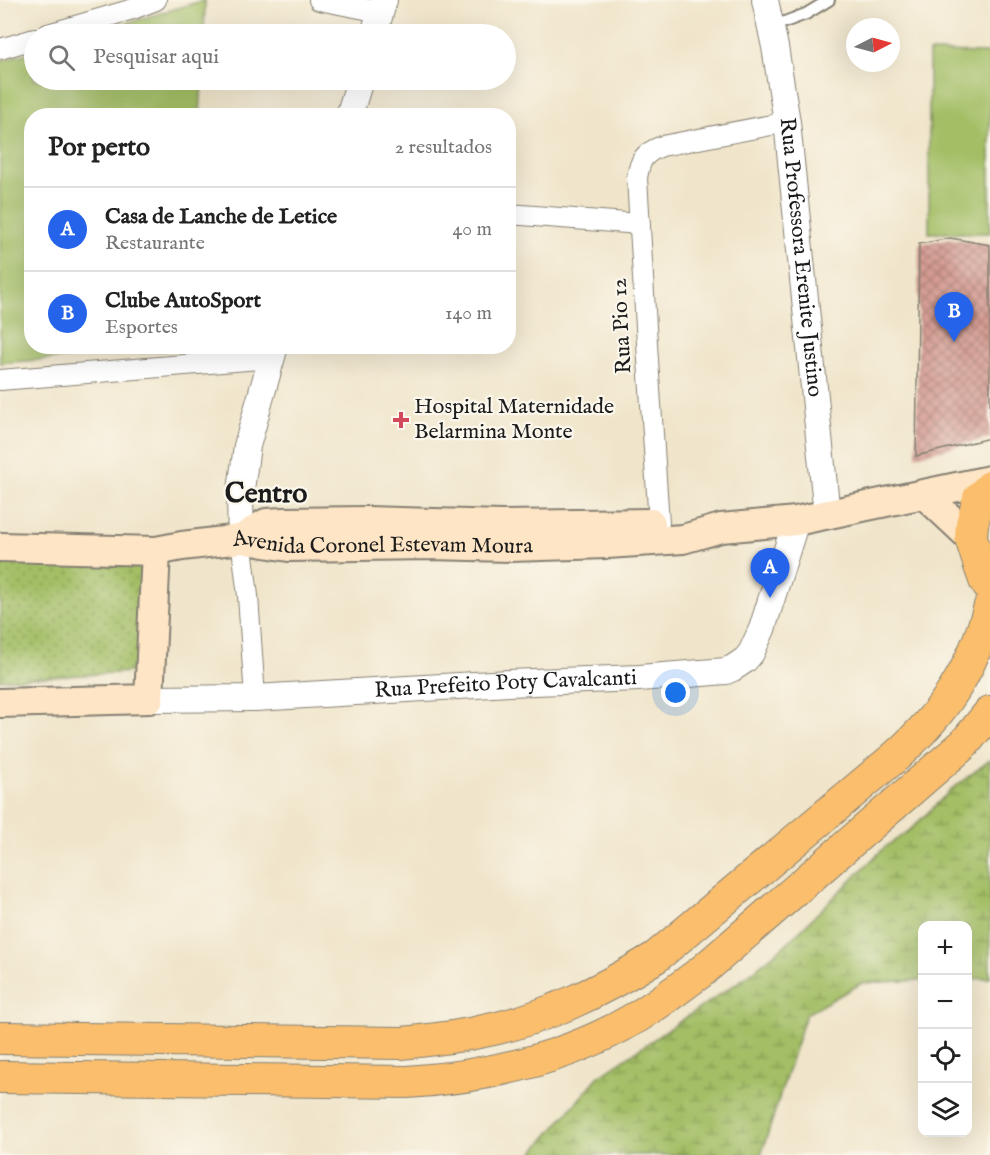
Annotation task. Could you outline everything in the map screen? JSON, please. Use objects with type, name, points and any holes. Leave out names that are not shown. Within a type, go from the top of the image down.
[{"type":"main road","name":"Avenida Coronel Estevam Moura","points":[[431,534],[510,547],[683,539],[721,528],[796,521],[990,480]]},
{"type":"main road","points":[[990,487],[979,498],[971,538],[982,573],[990,588]]},
{"type":"main road","points":[[924,494],[971,538]]},
{"type":"main road","name":"Avenida Coronel Estevam Moura","points":[[0,547],[156,551],[241,539],[289,547],[368,533],[431,534],[502,525],[682,523],[721,528]]},
{"type":"main road","points":[[0,703],[149,699],[156,551]]},
{"type":"main road","points":[[0,1038],[401,1043],[480,1032],[555,1010],[590,995],[656,957],[916,738],[936,716],[964,673],[983,633],[990,606]]},
{"type":"main road","points":[[0,1077],[417,1081],[500,1071],[567,1050],[637,1017],[701,972],[964,744],[990,712]]},
{"type":"street","points":[[82,24],[156,0]]},
{"type":"street","points":[[319,0],[379,15]]},
{"type":"street","name":"Rua Professora Erenite Justino","points":[[765,0],[788,122],[827,515]]},
{"type":"street","points":[[0,49],[24,42]]},
{"type":"street","points":[[351,108],[357,90]]},
{"type":"street","name":"Rua Pio 12","points":[[659,523],[637,178],[641,162],[648,152],[662,146],[788,122]]},
{"type":"street","points":[[516,215],[640,224]]},
{"type":"street","points":[[0,380],[254,354]]},
{"type":"street","points":[[255,698],[248,596],[241,539],[240,497],[247,446],[272,354]]},
{"type":"street","name":"Rua Prefeito Poty Cavalcanti","points":[[149,699],[255,698],[639,678],[726,671],[745,660],[751,653],[762,629],[796,521]]},
{"type":"lane","points":[[771,27],[806,14],[830,0]]},
{"type":"green space","points":[[205,0],[204,24],[123,24]]},
{"type":"green space","points":[[929,52],[990,53],[990,233],[929,233]]},
{"type":"green space","points":[[24,54],[24,90],[201,90],[200,108],[24,108],[24,354],[115,354],[0,363],[0,61]]},
{"type":"green space","points":[[0,561],[143,566],[146,671],[0,680]]},
{"type":"green space","points":[[990,760],[990,978],[972,979],[972,921],[918,921],[918,980],[862,983],[806,1014],[761,1155],[531,1155],[598,1077],[747,976],[784,946],[884,848],[910,830],[952,789]]},
{"type":"building","points":[[950,238],[990,245],[990,438],[916,456],[919,244]]},
{"type":"place","name":"Clube AutoSport","points":[[954,342]]},
{"type":"place","name":"Hospital Maternidade Belarmina Monte","points":[[401,420]]},
{"type":"place","name":"Casa de Lanche de Letice","points":[[770,598]]},
{"type":"district","name":"Centro","points":[[266,494]]}]
